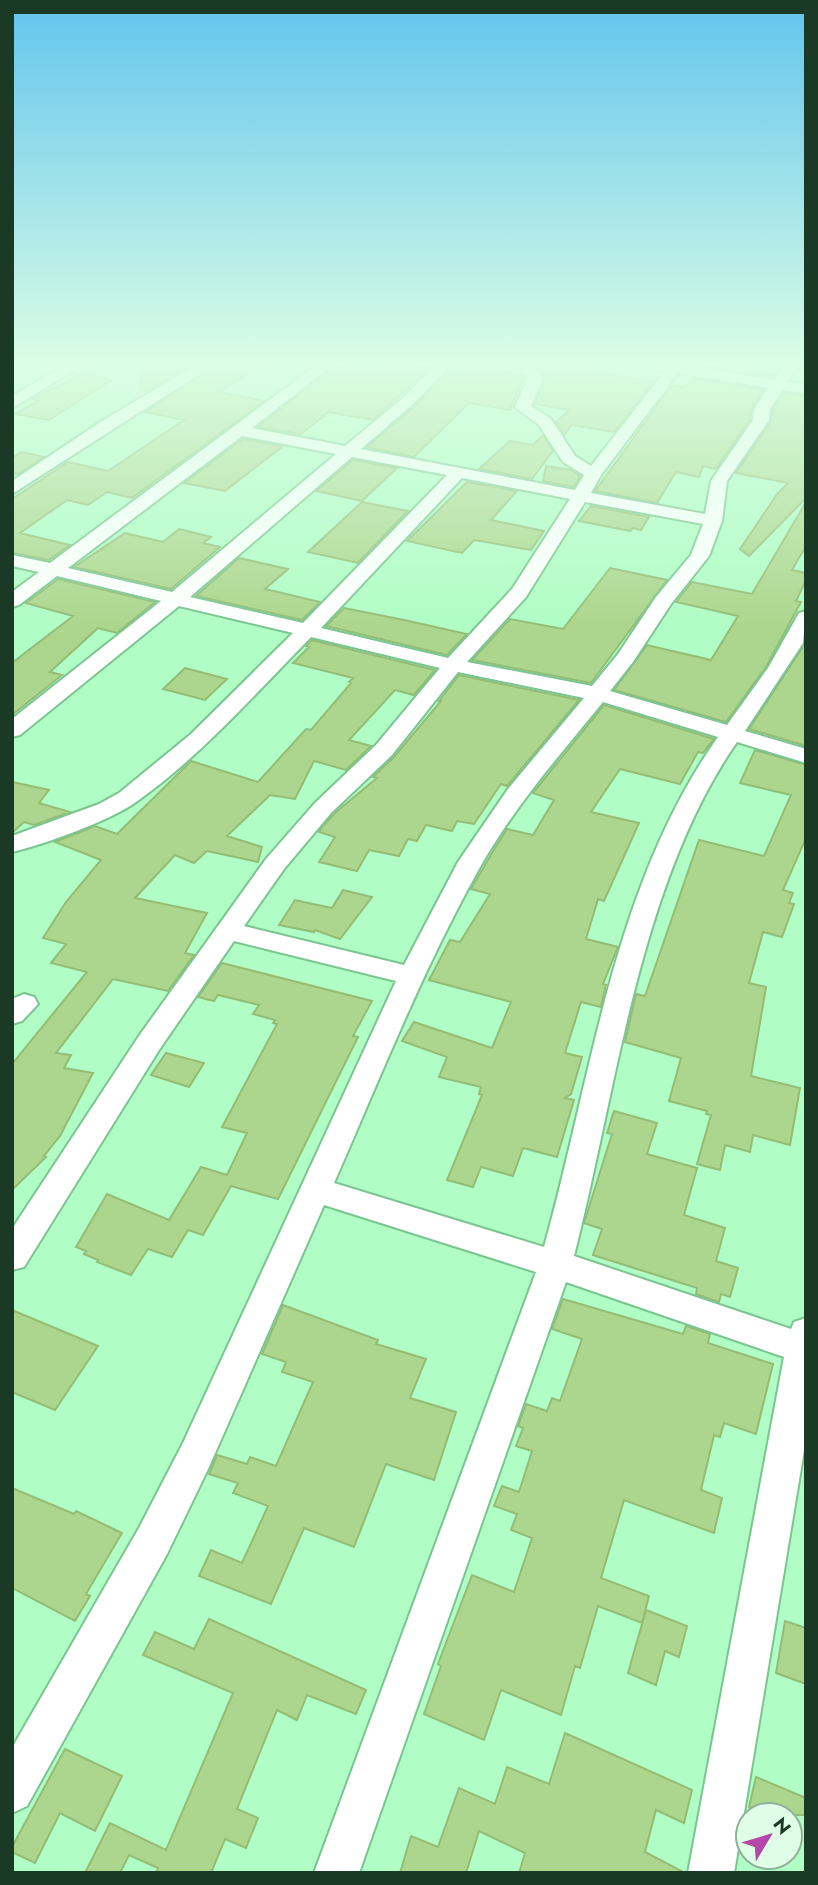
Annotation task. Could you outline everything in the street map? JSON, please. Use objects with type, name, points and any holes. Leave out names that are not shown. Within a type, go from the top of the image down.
[{"type":"street","points":[[12,489],[67,452]]},
{"type":"street","points":[[12,601],[207,452]]},
{"type":"street","points":[[342,452],[457,474],[586,485],[713,521]]},
{"type":"street","points":[[564,452],[586,485]]},
{"type":"street","points":[[12,1257],[149,1043],[283,855],[323,808],[384,750],[453,666],[519,593],[586,485],[611,452]]},
{"type":"street","points":[[12,1791],[153,1541],[196,1455],[318,1191],[412,976],[467,868],[516,794],[598,694],[608,676],[626,658],[663,601],[700,556],[713,521],[719,481],[739,452]]},
{"type":"street","points":[[12,730],[177,598],[347,453]]},
{"type":"street","points":[[12,845],[107,809],[127,798],[207,731],[457,474]]},
{"type":"street","points":[[12,560],[309,629],[453,666],[598,694],[806,756]]},
{"type":"street","points":[[336,1873],[362,1792],[436,1598],[555,1264],[594,1117],[621,993],[648,903],[684,811],[756,704],[806,617]]},
{"type":"street","points":[[228,931],[412,976]]},
{"type":"street","points":[[318,1191],[805,1344],[711,1873]]},
{"type":"building","points":[[22,452],[44,457],[18,474],[12,473],[12,458]]},
{"type":"building","points":[[136,452],[195,452],[132,498],[107,492],[88,505],[67,500],[20,533],[70,545],[49,560],[12,553],[12,499],[68,462],[108,471]]},
{"type":"building","points":[[226,452],[275,452],[225,491],[184,483]]},
{"type":"building","points":[[390,452],[419,452],[414,457]]},
{"type":"building","points":[[498,452],[552,452],[532,479],[479,469]]},
{"type":"building","points":[[623,452],[728,452],[716,469],[703,466],[699,477],[676,472],[657,503],[595,491]]},
{"type":"building","points":[[750,452],[806,452],[806,498],[749,556],[740,549],[778,493],[788,483],[736,473]]},
{"type":"building","points":[[353,460],[397,468],[362,501],[316,491]]},
{"type":"building","points":[[546,466],[571,470],[580,476],[574,487],[543,481]]},
{"type":"building","points":[[467,482],[517,491],[491,520],[544,531],[531,550],[474,540],[462,553],[407,541]]},
{"type":"building","points":[[362,502],[408,511],[358,563],[308,552]]},
{"type":"building","points":[[806,502],[806,546],[792,570],[806,573],[806,580],[796,601],[801,602],[766,667],[726,722],[614,690],[647,645],[711,660],[738,616],[676,602],[692,582],[752,594]]},
{"type":"building","points":[[591,506],[649,517],[641,530],[633,528],[630,531],[579,521]]},
{"type":"building","points":[[179,529],[211,537],[203,543],[220,547],[171,589],[74,567],[125,533],[163,542]]},
{"type":"building","points":[[239,558],[288,569],[265,589],[320,602],[302,620],[196,596]]},
{"type":"building","points":[[610,568],[667,580],[591,683],[472,660],[510,619],[563,629]]},
{"type":"building","points":[[58,579],[155,602],[117,633],[98,628],[50,672],[62,675],[12,715],[12,663],[73,616],[26,603]]},
{"type":"building","points":[[344,608],[467,634],[447,655],[326,626]]},
{"type":"building","points":[[312,640],[435,670],[414,695],[395,690],[349,740],[371,746],[346,770],[314,761],[295,799],[270,795],[227,836],[262,847],[258,862],[207,851],[194,863],[175,855],[135,898],[207,913],[185,953],[194,955],[168,991],[113,979],[56,1053],[71,1055],[64,1068],[93,1073],[60,1136],[44,1156],[46,1157],[12,1190],[12,1064],[87,972],[51,963],[66,944],[43,938],[66,902],[101,860],[55,842],[95,826],[117,834],[191,761],[258,782],[306,729],[311,730],[353,678],[293,663],[309,647],[306,646]]},
{"type":"building","points":[[806,642],[806,746],[749,729]]},
{"type":"building","points":[[185,668],[227,679],[205,700],[163,689]]},
{"type":"building","points":[[459,675],[579,700],[507,786],[501,784],[474,824],[457,821],[452,831],[426,825],[417,841],[408,839],[399,856],[369,850],[357,871],[319,862],[335,837],[319,832],[322,827],[377,778],[373,777],[394,757]]},
{"type":"building","points":[[604,705],[714,739],[703,753],[698,752],[680,784],[620,769],[591,812],[639,823],[604,901],[598,899],[586,939],[618,947],[603,984],[606,985],[601,1007],[581,1002],[565,1053],[582,1057],[571,1094],[565,1098],[574,1100],[557,1157],[523,1148],[513,1176],[481,1167],[473,1187],[447,1180],[482,1095],[479,1094],[481,1087],[439,1077],[447,1057],[402,1041],[414,1022],[492,1048],[511,1002],[429,980],[450,940],[460,942],[490,894],[471,889],[507,829],[533,835],[554,800],[533,793]]},
{"type":"building","points":[[755,750],[806,765],[806,838],[783,890],[793,893],[789,903],[794,904],[782,937],[763,932],[749,983],[766,987],[751,1076],[800,1088],[790,1145],[753,1135],[750,1152],[725,1145],[720,1170],[697,1164],[711,1115],[706,1114],[707,1111],[669,1101],[681,1058],[625,1042],[636,994],[645,996],[699,840],[764,856],[791,795],[740,783]]},
{"type":"building","points":[[12,782],[49,790],[39,803],[70,812],[34,825],[24,822],[12,833]]},
{"type":"building","points":[[343,890],[372,897],[340,939],[315,930],[314,932],[279,925],[295,900],[332,908]]},
{"type":"building","points":[[222,963],[372,1001],[353,1036],[358,1037],[278,1199],[231,1186],[203,1235],[188,1230],[172,1257],[148,1249],[131,1275],[97,1262],[98,1260],[84,1254],[86,1251],[76,1247],[107,1194],[169,1220],[201,1167],[227,1175],[247,1133],[222,1127],[277,1024],[273,1023],[275,1020],[253,1014],[259,1005],[218,995],[214,1001],[198,997]]},
{"type":"building","points":[[166,1053],[204,1063],[189,1087],[151,1075]]},
{"type":"building","points":[[614,1111],[657,1123],[647,1154],[697,1168],[684,1215],[725,1228],[716,1261],[738,1268],[730,1297],[721,1294],[719,1302],[696,1294],[697,1288],[593,1255],[602,1229],[584,1223],[612,1134],[607,1133]]},
{"type":"building","points":[[563,1299],[683,1334],[686,1326],[710,1334],[708,1343],[773,1364],[756,1434],[724,1423],[720,1437],[714,1435],[701,1490],[722,1498],[714,1533],[624,1500],[601,1578],[649,1596],[642,1623],[598,1606],[580,1668],[575,1666],[561,1715],[501,1690],[484,1740],[424,1714],[441,1666],[438,1664],[472,1575],[514,1592],[532,1538],[511,1530],[517,1514],[494,1506],[502,1486],[519,1492],[532,1451],[516,1446],[523,1428],[518,1426],[526,1404],[547,1411],[552,1398],[560,1401],[582,1339],[552,1329]]},
{"type":"building","points":[[283,1305],[378,1340],[376,1344],[426,1359],[410,1398],[456,1412],[434,1480],[386,1464],[354,1547],[304,1528],[271,1604],[199,1576],[211,1550],[242,1563],[268,1506],[233,1493],[238,1483],[209,1474],[217,1455],[247,1464],[250,1457],[276,1466],[313,1382],[282,1372],[286,1362],[262,1354]]},
{"type":"building","points":[[12,1310],[98,1346],[55,1410],[12,1392]]},
{"type":"building","points":[[12,1488],[74,1514],[76,1511],[122,1533],[86,1594],[90,1596],[75,1621],[12,1588]]},
{"type":"building","points":[[646,1610],[687,1626],[679,1657],[665,1651],[656,1685],[628,1673]]},
{"type":"building","points":[[209,1619],[366,1690],[356,1714],[307,1695],[297,1720],[277,1710],[237,1809],[258,1818],[246,1848],[225,1839],[211,1873],[156,1873],[158,1868],[129,1855],[120,1873],[85,1873],[110,1823],[166,1850],[233,1693],[143,1655],[155,1632],[194,1649]]},
{"type":"building","points":[[785,1621],[806,1628],[806,1684],[776,1673]]},
{"type":"building","points":[[565,1733],[692,1790],[684,1823],[656,1810],[645,1852],[685,1873],[519,1873],[525,1853],[479,1831],[466,1873],[400,1873],[411,1836],[438,1847],[459,1788],[495,1804],[507,1767],[549,1784]]},
{"type":"building","points":[[65,1749],[122,1776],[95,1831],[60,1813],[35,1863],[12,1852],[12,1847]]},
{"type":"building","points":[[756,1777],[806,1798],[806,1815],[804,1801],[750,1801]]}]
